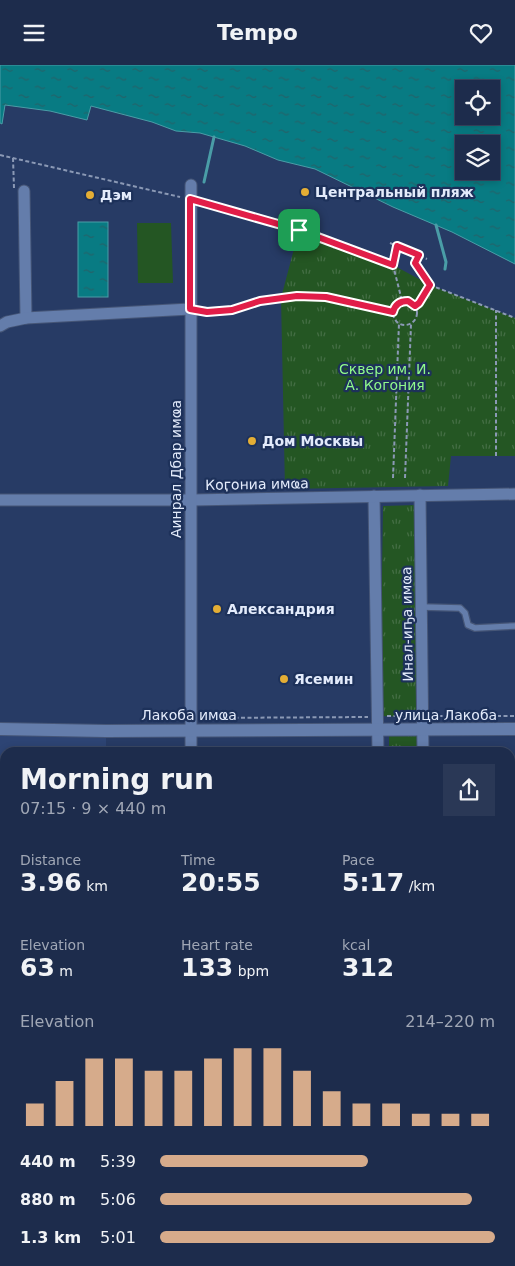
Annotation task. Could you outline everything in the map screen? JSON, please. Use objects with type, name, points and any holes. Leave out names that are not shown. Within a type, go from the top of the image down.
[{"type":"main road","name":"Лакоба имҩа","points":[[0,729],[106,731],[191,724],[378,730]]},
{"type":"main road","name":"улица Лакоба","points":[[378,730],[515,729]]},
{"type":"street","name":"Аинрал Дбар имҩа","points":[[191,185],[191,747]]},
{"type":"street","points":[[24,191],[26,318]]},
{"type":"street","points":[[0,326],[7,322],[26,318],[190,309]]},
{"type":"street","name":"Коӷониа имҩа","points":[[0,500],[192,500],[515,494]]},
{"type":"street","name":"Инал-иҧа имҩа","points":[[420,495],[423,747]]},
{"type":"street","points":[[374,496],[378,747]]},
{"type":"lane","points":[[422,607],[460,608],[465,613],[468,625],[475,627],[515,626]]},
{"type":"path","points":[[0,155],[190,199],[299,230],[393,265]]},
{"type":"path","points":[[390,243],[427,259]]},
{"type":"path","points":[[397,246],[393,265],[400,297],[417,309],[417,317],[411,324],[405,478]]},
{"type":"path","points":[[419,255],[415,263],[430,285],[515,318]]},
{"type":"path","points":[[415,306],[419,303],[430,285]]},
{"type":"path","points":[[190,309],[207,312],[232,310],[260,301],[297,296],[326,297],[393,312]]},
{"type":"path","points":[[404,301],[396,305],[393,312],[396,320],[400,323],[411,324]]},
{"type":"path","points":[[496,310],[496,456]]},
{"type":"path","points":[[393,478],[400,323]]},
{"type":"path","points":[[191,724],[378,716],[515,716]]},
{"type":"shaded area","points":[[0,729],[106,731],[106,747],[0,747]]},
{"type":"green space","points":[[137,223],[171,223],[173,283],[138,283]]},
{"type":"green space","name":"Сквер им. И. А. Когония","points":[[299,230],[393,265],[430,285],[515,318],[515,456],[451,456],[448,486],[285,489],[281,298]]},
{"type":"green space","points":[[417,505],[417,717],[380,716],[383,506]]},
{"type":"green space","points":[[389,731],[418,731],[417,747],[389,747]]},
{"type":"water","points":[[0,65],[515,65],[515,264],[452,232],[393,207],[315,169],[278,160],[245,146],[200,133],[176,131],[152,122],[91,106],[87,120],[50,111],[5,105],[2,124],[0,123]]},
{"type":"water","points":[[78,222],[108,222],[108,297],[78,297]]},
{"type":"waterway","points":[[204,182],[214,137]]},
{"type":"waterway","points":[[436,225],[446,262],[445,269]]},
{"type":"place","name":"Центральный пляж","points":[[305,192]]},
{"type":"place","name":"Дэм","points":[[90,195]]},
{"type":"place","name":"Дом Москвы","points":[[252,441]]},
{"type":"place","name":"Александрия","points":[[217,609]]},
{"type":"place","name":"Ясемин","points":[[284,679]]},
{"type":"route","points":[[190,199],[299,230],[393,265],[397,246],[419,255],[415,263],[430,285],[419,303],[415,306],[408,301],[400,302],[396,305],[393,312],[326,297],[297,296],[260,301],[232,310],[207,312],[190,309],[190,199]]}]
